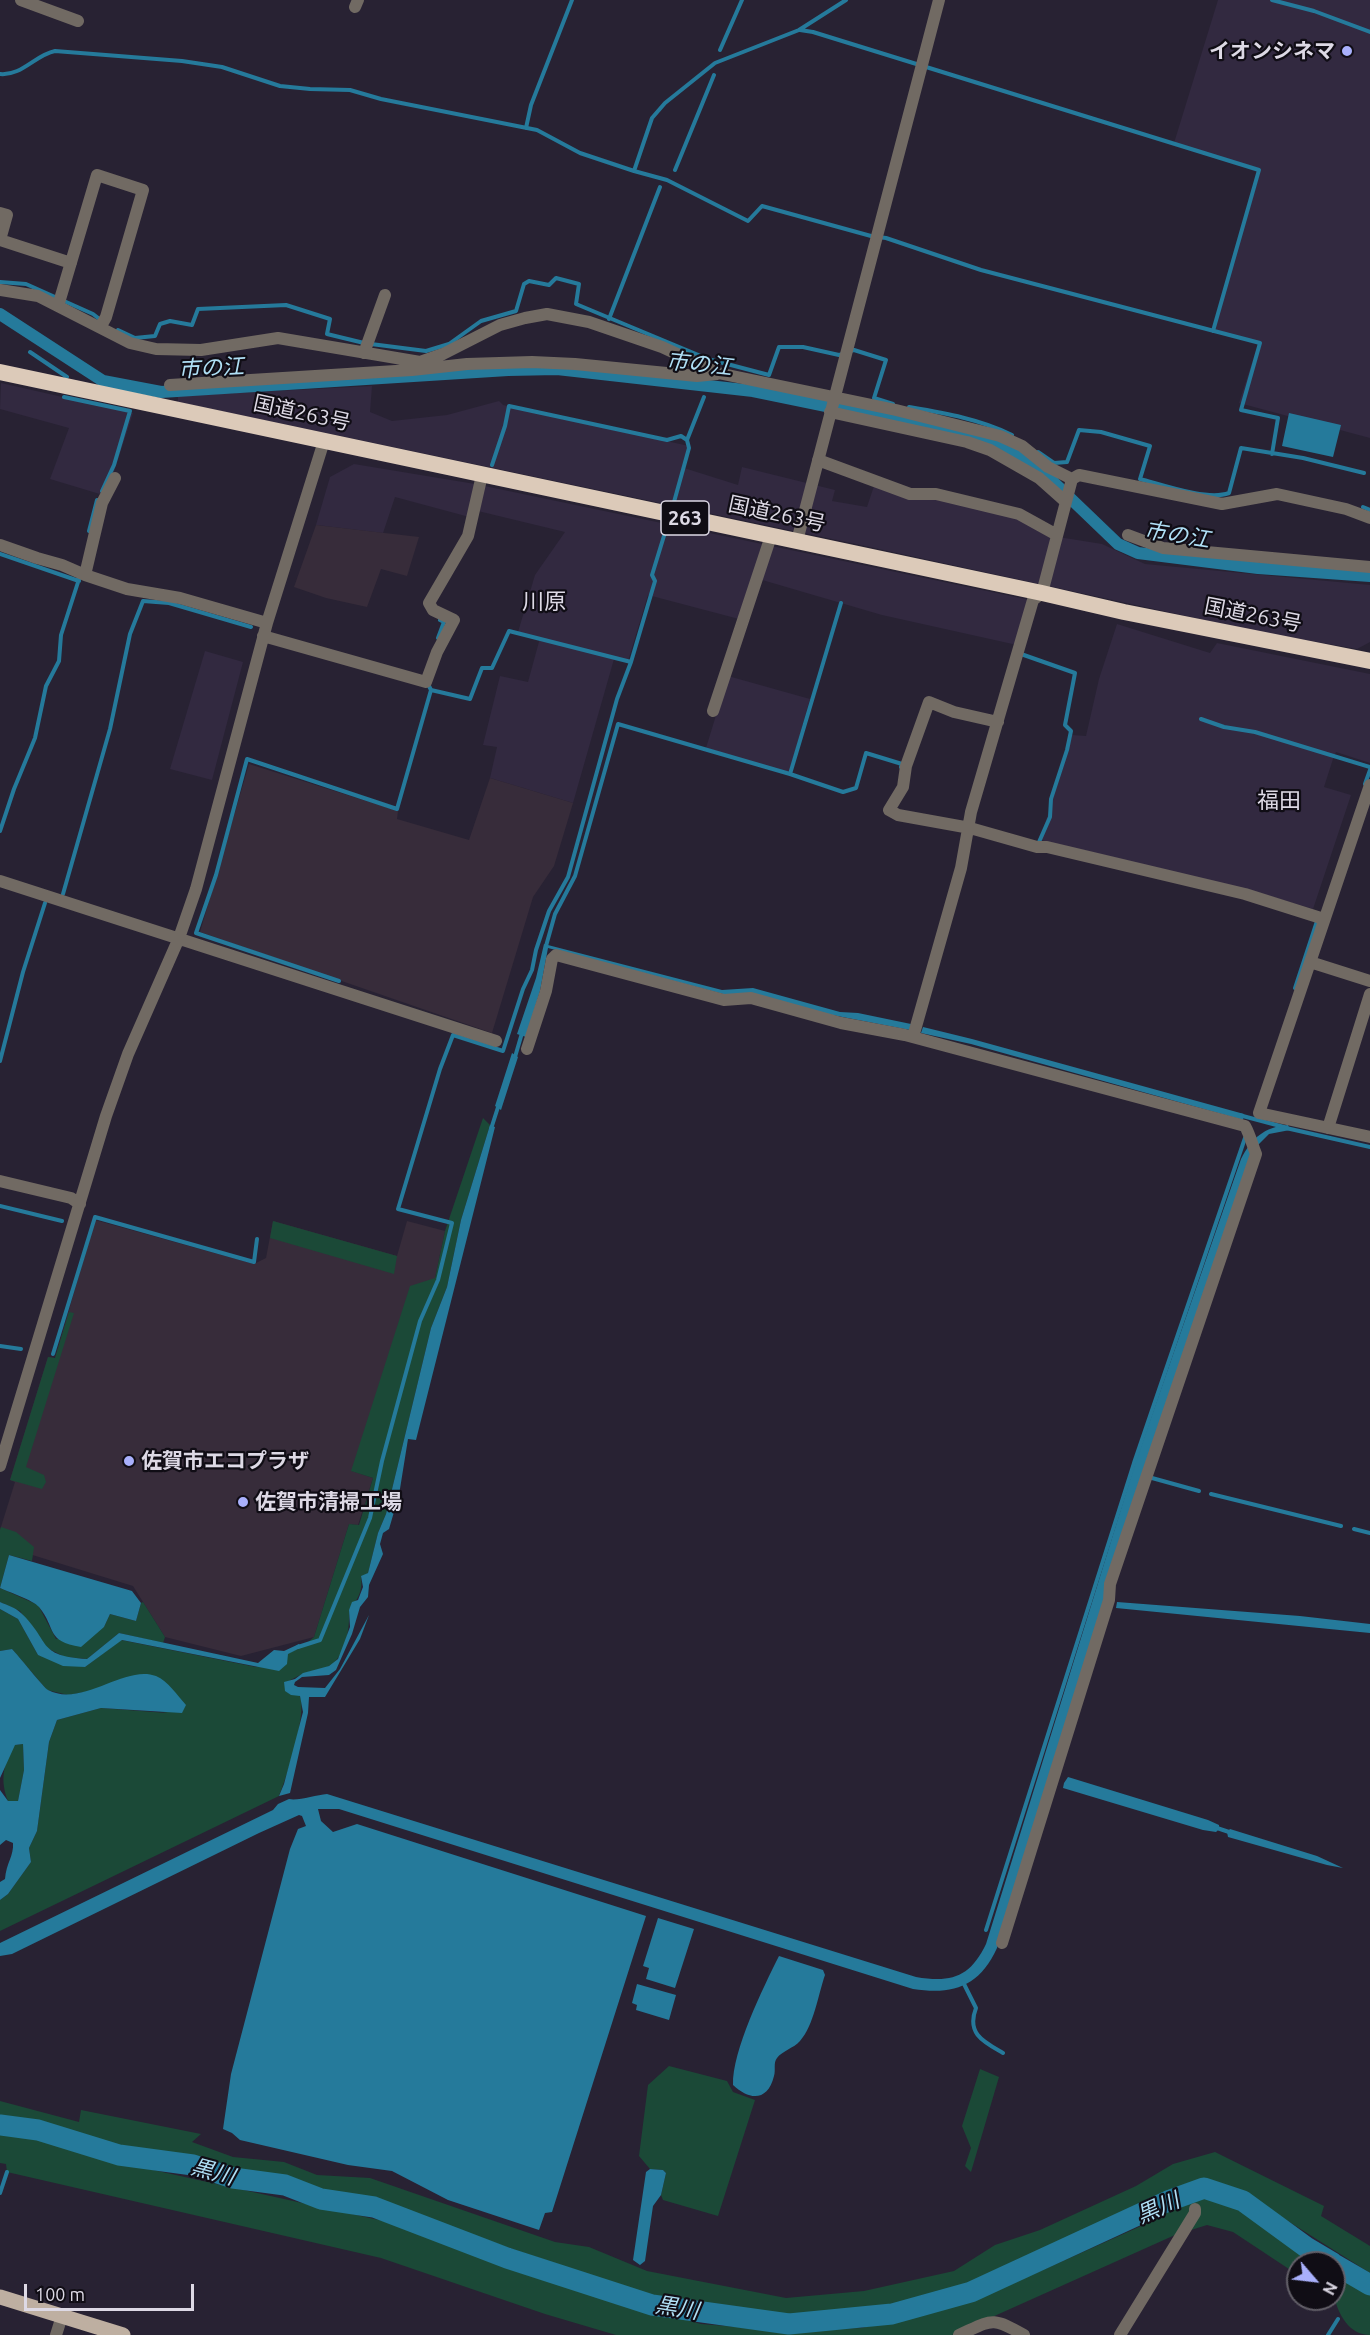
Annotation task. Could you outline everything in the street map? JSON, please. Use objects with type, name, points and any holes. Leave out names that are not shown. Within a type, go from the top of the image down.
[{"type":"highway","name":"国道263号","points":[[0,372],[1125,612],[1370,661]]},
{"type":"main road","points":[[0,2297],[123,2335]]},
{"type":"street","points":[[21,0],[78,21]]},
{"type":"street","points":[[797,541],[939,0]]},
{"type":"street","points":[[58,306],[97,175],[143,190],[103,322]]},
{"type":"street","points":[[0,213],[7,215],[0,240],[71,263]]},
{"type":"street","points":[[0,291],[38,296],[58,306],[103,322],[130,343],[156,349],[201,351],[278,338],[366,346],[420,362],[443,354],[500,325],[547,314],[589,322],[615,330],[662,347],[718,373],[834,396],[1000,436],[1022,446],[1071,484]]},
{"type":"street","points":[[366,346],[385,295]]},
{"type":"street","points":[[170,385],[412,370],[467,364],[532,362],[697,376],[718,373]]},
{"type":"street","points":[[830,412],[967,441],[990,450],[1039,478],[1066,502]]},
{"type":"street","points":[[0,1466],[106,1116],[128,1054],[179,938],[196,889],[267,622],[324,441]]},
{"type":"street","points":[[818,460],[910,494],[936,494],[1019,514],[1057,536]]},
{"type":"street","points":[[263,636],[427,678],[437,652],[454,620],[431,607],[468,536],[482,475]]},
{"type":"street","points":[[914,1031],[961,868],[971,813],[994,721],[1018,653],[1033,600],[1042,593],[1071,484],[1079,475],[1222,504],[1277,494],[1346,509],[1370,518]]},
{"type":"street","points":[[81,574],[102,503],[114,478]]},
{"type":"street","points":[[1128,535],[1163,548],[1370,567]]},
{"type":"street","points":[[713,711],[771,536]]},
{"type":"street","points":[[0,545],[127,589],[180,598],[267,622]]},
{"type":"street","points":[[994,721],[954,712],[929,702],[906,766],[901,789],[890,810],[898,815],[970,828],[1245,894],[1320,917]]},
{"type":"street","points":[[1370,785],[1320,917],[1310,962],[1259,1113],[1370,1137]]},
{"type":"street","points":[[0,881],[496,1041]]},
{"type":"street","points":[[527,1049],[546,992],[552,959],[556,955],[724,1000],[751,998],[841,1023],[914,1031],[1245,1126],[1250,1134],[1256,1154],[1110,1584],[1108,1604],[1002,1943]]},
{"type":"street","points":[[1310,962],[1370,981]]},
{"type":"street","points":[[1328,1128],[1370,994]]},
{"type":"street","points":[[0,1181],[71,1198],[80,1204]]},
{"type":"street","points":[[1120,2335],[1195,2213],[1195,2209]]},
{"type":"street","points":[[56,2335],[62,2316]]},
{"type":"street","points":[[959,2335],[991,2320],[1002,2322],[1024,2335]]},
{"type":"shaded area","points":[[1218,0],[1370,0],[1370,438],[1239,403],[1258,344],[1213,332],[1261,169],[1174,143]]},
{"type":"shaded area","points":[[1,383],[133,413],[112,478],[103,495],[50,479],[69,428],[0,409]]},
{"type":"shaded area","points":[[372,386],[370,412],[392,421],[447,415],[499,401],[503,405],[689,446],[684,468],[738,485],[742,467],[835,490],[832,501],[867,507],[876,480],[1019,515],[1052,536],[1102,544],[1145,564],[1370,585],[1370,642],[1357,649],[1255,631],[856,544],[178,402],[178,396]]},
{"type":"shaded area","points":[[354,464],[475,484],[1030,600],[1017,645],[882,615],[752,577],[739,619],[648,595],[628,661],[614,659],[573,803],[490,778],[497,747],[483,745],[500,676],[528,682],[540,638],[518,632],[535,575],[565,532],[478,511],[473,518],[395,497],[383,533],[316,525],[330,477]]},
{"type":"shaded area","points":[[316,525],[419,537],[407,576],[381,569],[367,607],[326,598],[294,587]]},
{"type":"shaded area","points":[[1117,624],[1210,653],[1217,643],[1370,674],[1370,763],[1336,752],[1333,759],[1324,787],[1351,795],[1313,909],[1246,889],[1040,840],[1072,735],[1086,736],[1099,679]]},
{"type":"shaded area","points":[[205,651],[243,662],[212,780],[170,769]]},
{"type":"shaded area","points":[[728,676],[810,699],[789,773],[706,748]]},
{"type":"shaded area","points":[[249,764],[398,811],[397,819],[469,840],[490,778],[573,803],[554,866],[533,897],[492,1033],[200,932]]},
{"type":"shaded area","points":[[95,1220],[254,1264],[266,1258],[273,1221],[397,1256],[407,1221],[445,1231],[435,1278],[352,1471],[373,1478],[358,1525],[349,1524],[314,1637],[241,1656],[165,1637],[133,1586],[0,1545],[0,1530],[15,1482],[10,1480],[48,1357],[55,1358]]},
{"type":"green space","points":[[483,1118],[490,1125],[461,1220],[447,1287],[431,1328],[386,1514],[378,1533],[368,1573],[361,1577],[359,1595],[349,1610],[346,1641],[335,1662],[326,1668],[303,1674],[284,1683],[299,1695],[301,1714],[295,1744],[279,1796],[0,1931],[0,1900],[8,1894],[31,1862],[29,1848],[37,1831],[49,1742],[57,1720],[101,1708],[167,1713],[85,1692],[68,1695],[47,1690],[12,1649],[0,1651],[0,1609],[18,1619],[38,1655],[85,1667],[121,1640],[256,1667],[302,1647],[314,1637],[349,1524],[359,1525],[373,1478],[351,1471],[410,1286],[435,1278],[445,1231]]},
{"type":"green space","points":[[273,1221],[397,1256],[394,1274],[270,1238]]},
{"type":"green space","points":[[69,1312],[74,1313],[26,1467],[44,1475],[46,1482],[42,1489],[10,1480],[48,1357],[55,1358]]},
{"type":"green space","points":[[1,1527],[16,1532],[34,1547],[32,1561],[9,1555],[0,1588]]},
{"type":"green space","points":[[0,1588],[38,1605],[56,1639],[104,1627],[110,1614],[136,1621],[143,1602],[165,1637],[163,1643],[119,1633],[87,1659],[65,1657],[47,1648],[20,1611],[0,1602]]},
{"type":"green space","points":[[23,1744],[24,1770],[18,1801],[8,1801],[3,1780],[5,1766],[14,1745]]},
{"type":"green space","points":[[669,2066],[727,2081],[733,2092],[755,2100],[718,2216],[663,2200],[661,2195],[666,2173],[663,2170],[650,2169],[639,2156],[648,2085]]},
{"type":"green space","points":[[980,2069],[999,2077],[971,2172],[965,2166],[971,2148],[962,2126]]},
{"type":"green space","points":[[0,2101],[79,2122],[81,2110],[201,2134],[192,2142],[233,2157],[284,2162],[317,2175],[370,2178],[555,2242],[589,2247],[647,2271],[786,2298],[864,2291],[954,2271],[995,2245],[1040,2230],[1136,2186],[1173,2164],[1215,2152],[1324,2206],[1321,2216],[1370,2246],[1370,2273],[1346,2258],[1346,2251],[1335,2251],[1239,2190],[1208,2184],[1180,2189],[1152,2205],[990,2277],[887,2308],[812,2318],[770,2317],[644,2298],[593,2276],[408,2214],[369,2197],[317,2191],[292,2178],[234,2170],[202,2158],[118,2149],[41,2124],[0,2118]]},
{"type":"green space","points":[[0,2132],[11,2132],[99,2158],[388,2222],[584,2293],[701,2324],[775,2330],[861,2328],[904,2319],[1034,2274],[1150,2222],[1188,2200],[1212,2196],[1236,2204],[1309,2251],[1286,2251],[1286,2267],[1233,2232],[1207,2225],[1175,2235],[952,2335],[616,2335],[545,2314],[381,2258],[7,2172],[6,2164],[0,2163]]},
{"type":"green space","points":[[1346,2275],[1370,2290],[1370,2335],[1350,2327],[1340,2311],[1346,2311]]},
{"type":"water","points":[[1289,413],[1341,425],[1333,457],[1282,446]]},
{"type":"water","points":[[544,944],[722,990],[753,988],[840,1012],[858,1013],[911,1024],[910,1030],[723,994],[548,948],[540,991],[526,1037],[517,1034],[536,978]]},
{"type":"water","points":[[923,1027],[1244,1114],[1243,1120],[971,1044],[921,1033]]},
{"type":"water","points":[[512,1053],[518,1057],[501,1110],[495,1106]]},
{"type":"water","points":[[490,1125],[495,1127],[416,1440],[408,1439],[399,1495],[389,1529],[383,1533],[380,1544],[383,1554],[369,1585],[368,1597],[360,1607],[352,1634],[336,1670],[329,1675],[302,1677],[294,1685],[325,1688],[340,1669],[369,1615],[360,1639],[325,1697],[309,1697],[308,1713],[290,1793],[279,1796],[303,1712],[300,1696],[291,1695],[285,1691],[284,1682],[295,1679],[303,1673],[329,1666],[338,1659],[350,1627],[349,1610],[352,1602],[358,1600],[363,1587],[361,1576],[368,1573],[378,1533],[386,1514],[431,1328],[447,1287],[461,1220]]},
{"type":"water","points":[[1288,1125],[1290,1130],[1269,1134],[1253,1150],[1104,1604],[997,1948],[982,1972],[973,1980],[952,1989],[940,1991],[913,1989],[339,1809],[318,1809],[321,1821],[333,1832],[357,1824],[646,1916],[552,2212],[545,2213],[539,2230],[448,2200],[392,2171],[348,2165],[240,2140],[223,2129],[231,2074],[290,1849],[298,1829],[306,1826],[302,1816],[299,1815],[259,1833],[12,1954],[0,1956],[0,1943],[273,1810],[278,1804],[289,1799],[327,1794],[916,1977],[950,1978],[966,1971],[986,1944],[1135,1464],[1241,1159],[1254,1140],[1265,1131]]},
{"type":"water","points":[[9,1555],[132,1591],[141,1603],[136,1621],[110,1614],[104,1627],[81,1647],[62,1641],[53,1633],[36,1604],[0,1588]]},
{"type":"water","points":[[0,1602],[21,1613],[52,1651],[71,1657],[87,1659],[119,1633],[258,1663],[274,1650],[284,1651],[299,1644],[302,1647],[288,1654],[287,1664],[279,1671],[122,1640],[85,1667],[63,1666],[38,1655],[18,1619],[0,1609]]},
{"type":"water","points":[[1117,1602],[1300,1616],[1370,1624],[1370,1633],[1116,1608]]},
{"type":"water","points":[[12,1649],[48,1690],[61,1694],[75,1694],[144,1674],[156,1676],[164,1681],[186,1705],[182,1713],[101,1708],[57,1720],[49,1742],[37,1831],[29,1848],[31,1862],[8,1894],[0,1900],[0,1882],[5,1879],[13,1843],[6,1840],[0,1845],[0,1790],[8,1801],[18,1801],[24,1770],[23,1744],[15,1745],[0,1778],[0,1651]]},
{"type":"water","points":[[1068,1777],[1208,1820],[1219,1825],[1219,1829],[1216,1832],[1203,1830],[1063,1788]]},
{"type":"water","points":[[1230,1829],[1317,1856],[1343,1868],[1228,1837],[1227,1832]]},
{"type":"water","points":[[658,1918],[694,1929],[675,1988],[646,1979],[649,1968],[643,1966]]},
{"type":"water","points":[[779,1956],[823,1970],[825,1975],[805,2034],[777,2058],[774,2076],[767,2090],[758,2096],[752,2096],[733,2085],[734,2071],[750,2020]]},
{"type":"water","points":[[637,1984],[676,1995],[669,2020],[636,2010],[637,2005],[632,2003]]},
{"type":"water","points":[[650,2169],[663,2170],[666,2173],[661,2195],[653,2206],[645,2261],[640,2265],[633,2260],[646,2172]]},
{"type":"waterway","points":[[526,128],[531,105],[572,0]]},
{"type":"waterway","points":[[720,50],[742,0]]},
{"type":"waterway","points":[[0,74],[15,72],[55,51],[182,61],[222,67],[280,86],[350,90],[381,99],[537,130],[580,153],[634,171],[652,118],[665,103],[715,63],[799,30],[846,0]]},
{"type":"waterway","points":[[1272,0],[1314,11],[1370,32]]},
{"type":"waterway","points":[[800,30],[813,32],[1259,170],[1213,331]]},
{"type":"waterway","points":[[675,170],[714,75]]},
{"type":"waterway","points":[[634,171],[667,180],[748,221],[762,206],[871,236],[886,238],[981,270],[1260,343],[1241,410],[1278,418],[1272,454]]},
{"type":"waterway","points":[[609,319],[660,187]]},
{"type":"waterway","points":[[371,344],[426,351],[449,344],[481,321],[516,311],[524,284],[529,281],[549,285],[556,278],[579,284],[576,304],[708,359],[769,375],[779,347],[803,347],[843,354]]},
{"type":"waterway","points":[[0,282],[26,284],[93,314],[102,321]]},
{"type":"waterway","points":[[118,330],[135,338],[155,336],[160,324],[170,321],[192,325],[198,309],[286,305],[330,319],[327,334],[364,343]]},
{"type":"waterway","name":"市の江","points":[[0,314],[103,381],[161,392],[508,370],[557,369],[753,391],[977,437],[1022,458],[1044,473],[1118,544],[1138,553],[1258,568],[1370,576]]},
{"type":"waterway","points":[[850,351],[854,350],[886,360],[874,398],[893,404]]},
{"type":"waterway","points":[[30,352],[67,377]]},
{"type":"waterway","points":[[64,397],[130,411],[114,465],[102,491]]},
{"type":"waterway","points":[[492,465],[509,406],[667,440],[681,436],[687,440],[704,397]]},
{"type":"waterway","points":[[909,407],[975,421],[1012,435]]},
{"type":"waterway","points":[[1038,452],[1054,463],[1067,462],[1079,430],[1101,432],[1150,446],[1140,479],[1209,495],[1229,493],[1241,448],[1303,458],[1364,473]]},
{"type":"waterway","points":[[674,502],[689,448],[687,440]]},
{"type":"waterway","points":[[89,531],[97,500]]},
{"type":"waterway","points":[[1363,507],[1370,510]]},
{"type":"waterway","points":[[298,1647],[320,1640],[370,1518],[382,1461],[420,1321],[438,1280],[452,1223],[398,1209],[440,1069],[453,1035],[503,1051],[523,989],[532,970],[549,911],[568,877],[617,699],[631,662],[655,581],[652,575],[667,526]]},
{"type":"waterway","points":[[0,554],[79,581]]},
{"type":"waterway","points":[[0,831],[35,738],[46,686],[59,661],[61,635],[80,576]]},
{"type":"waterway","points":[[63,894],[110,729],[130,634],[143,601],[169,603],[251,627]]},
{"type":"waterway","points":[[790,774],[841,603]]},
{"type":"waterway","points":[[438,638],[444,622],[440,620]]},
{"type":"waterway","points":[[431,690],[470,699],[482,668],[492,668],[509,631],[631,662]]},
{"type":"waterway","points":[[1021,654],[1075,673],[1065,725],[1071,731],[1051,799],[1050,817],[1039,842],[1041,844]]},
{"type":"waterway","points":[[339,981],[196,933],[216,875],[247,759],[397,809],[431,690],[428,684]]},
{"type":"waterway","points":[[1201,719],[1224,727],[1255,732],[1370,767]]},
{"type":"waterway","points":[[546,946],[555,914],[575,876],[618,724],[790,774],[843,792],[856,788],[866,753],[902,764],[901,767]]},
{"type":"waterway","points":[[1365,784],[1370,770]]},
{"type":"waterway","points":[[0,1061],[23,972],[45,903]]},
{"type":"waterway","points":[[1295,988],[1318,918]]},
{"type":"waterway","points":[[515,1057],[522,1033]]},
{"type":"waterway","points":[[491,1129],[499,1104]]},
{"type":"waterway","points":[[1239,1115],[1284,1127]]},
{"type":"waterway","points":[[1286,1128],[1370,1147]]},
{"type":"waterway","points":[[986,1930],[1134,1463],[1245,1138]]},
{"type":"waterway","points":[[0,1206],[62,1221]]},
{"type":"waterway","points":[[53,1354],[95,1217],[254,1262],[257,1239]]},
{"type":"waterway","points":[[0,1346],[21,1349]]},
{"type":"waterway","points":[[1152,1478],[1199,1491]]},
{"type":"waterway","points":[[1211,1494],[1341,1526]]},
{"type":"waterway","points":[[1354,1529],[1370,1533]]},
{"type":"waterway","points":[[1217,1828],[1232,1833]]},
{"type":"waterway","points":[[963,1982],[976,2008],[973,2024],[975,2031],[983,2041],[1003,2053]]},
{"type":"waterway","name":"黒川","points":[[0,2125],[38,2130],[119,2155],[193,2165],[233,2178],[285,2185],[321,2199],[374,2207],[507,2258],[652,2305],[789,2324],[892,2314],[971,2292],[1168,2201],[1204,2188],[1243,2201],[1313,2251]]},
{"type":"waterway","points":[[0,2193],[7,2172]]},
{"type":"waterway","name":"黒川","points":[[1346,2271],[1370,2285]]},
{"type":"waterway","points":[[1328,2335],[1338,2319]]},
{"type":"place","name":"イオンシネマ","points":[[1347,51]]},
{"type":"place","name":"佐賀市エコプラザ","points":[[129,1461]]},
{"type":"place","name":"佐賀市清掃工場","points":[[243,1502]]},
{"type":"district","name":"川原","points":[[544,602]]},
{"type":"district","name":"福田","points":[[1279,801]]}]
